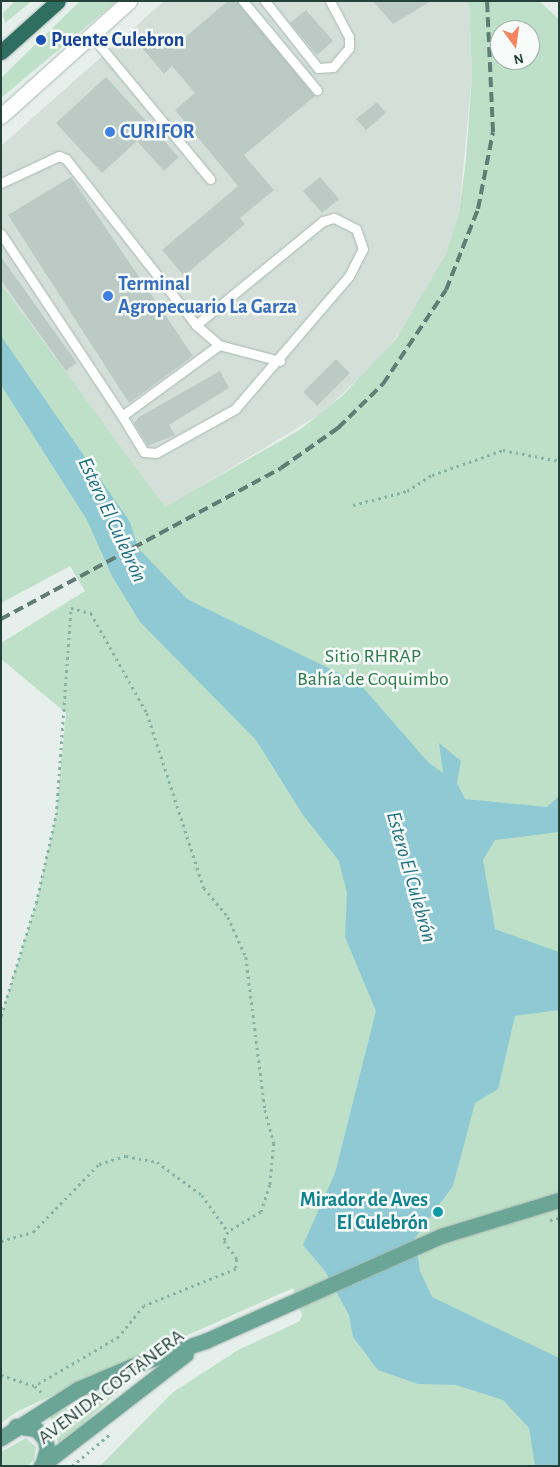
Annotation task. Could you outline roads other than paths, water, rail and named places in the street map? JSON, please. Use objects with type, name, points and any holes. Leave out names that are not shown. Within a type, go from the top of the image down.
[{"type":"highway","points":[[1,52],[58,1]]},
{"type":"main road","name":"AVENIDA COSTANERA","points":[[1,1438],[51,1404],[132,1366],[205,1341],[419,1246],[559,1200]]},
{"type":"main road","name":"AVENIDA COSTANERA","points":[[41,1466],[205,1341]]},
{"type":"main road","points":[[16,1426],[36,1428],[45,1439],[47,1455],[41,1466]]},
{"type":"street","points":[[1,116],[129,1]]},
{"type":"lane","points":[[243,1],[317,90]]},
{"type":"lane","points":[[266,1],[318,68],[333,67],[349,48],[349,37],[330,1]]},
{"type":"lane","points":[[91,35],[210,179]]},
{"type":"lane","points":[[1,183],[59,156],[66,159],[196,325],[219,345],[280,361]]},
{"type":"lane","points":[[1,234],[144,452],[156,453],[235,410],[280,361],[349,276],[363,249],[356,229],[334,218],[323,221],[196,325]]},
{"type":"lane","points":[[122,416],[219,345]]},
{"type":"water","name":"Estero El Culebrón","points":[[1,336],[130,522],[138,548],[187,599],[359,683],[428,762],[443,773],[439,743],[461,761],[457,783],[465,799],[547,807],[559,796],[559,832],[495,840],[483,860],[495,929],[559,952],[559,1010],[515,1016],[498,1089],[475,1103],[453,1186],[415,1238],[420,1271],[432,1297],[559,1358],[559,1466],[535,1466],[529,1428],[503,1400],[456,1385],[418,1384],[378,1370],[353,1337],[349,1315],[325,1271],[303,1245],[335,1173],[376,1011],[345,937],[347,893],[339,861],[303,815],[256,740],[140,622],[112,576],[87,520],[1,385]]},
{"type":"railway","points":[[1,619],[281,468],[338,428],[383,384],[446,290],[478,209],[493,132],[487,1]]},
{"type":"place","name":"Puente Culebron","points":[[41,40]]},
{"type":"place","name":"CURIFOR","points":[[110,132]]},
{"type":"place","name":"Terminal Agropecuario La Garza","points":[[108,296]]},
{"type":"place","name":"Mirador de Aves El Culebrón","points":[[438,1212]]},
{"type":"park label","name":"Sitio RHRAP Bahía de Coquimbo","points":[[373,668]]}]
